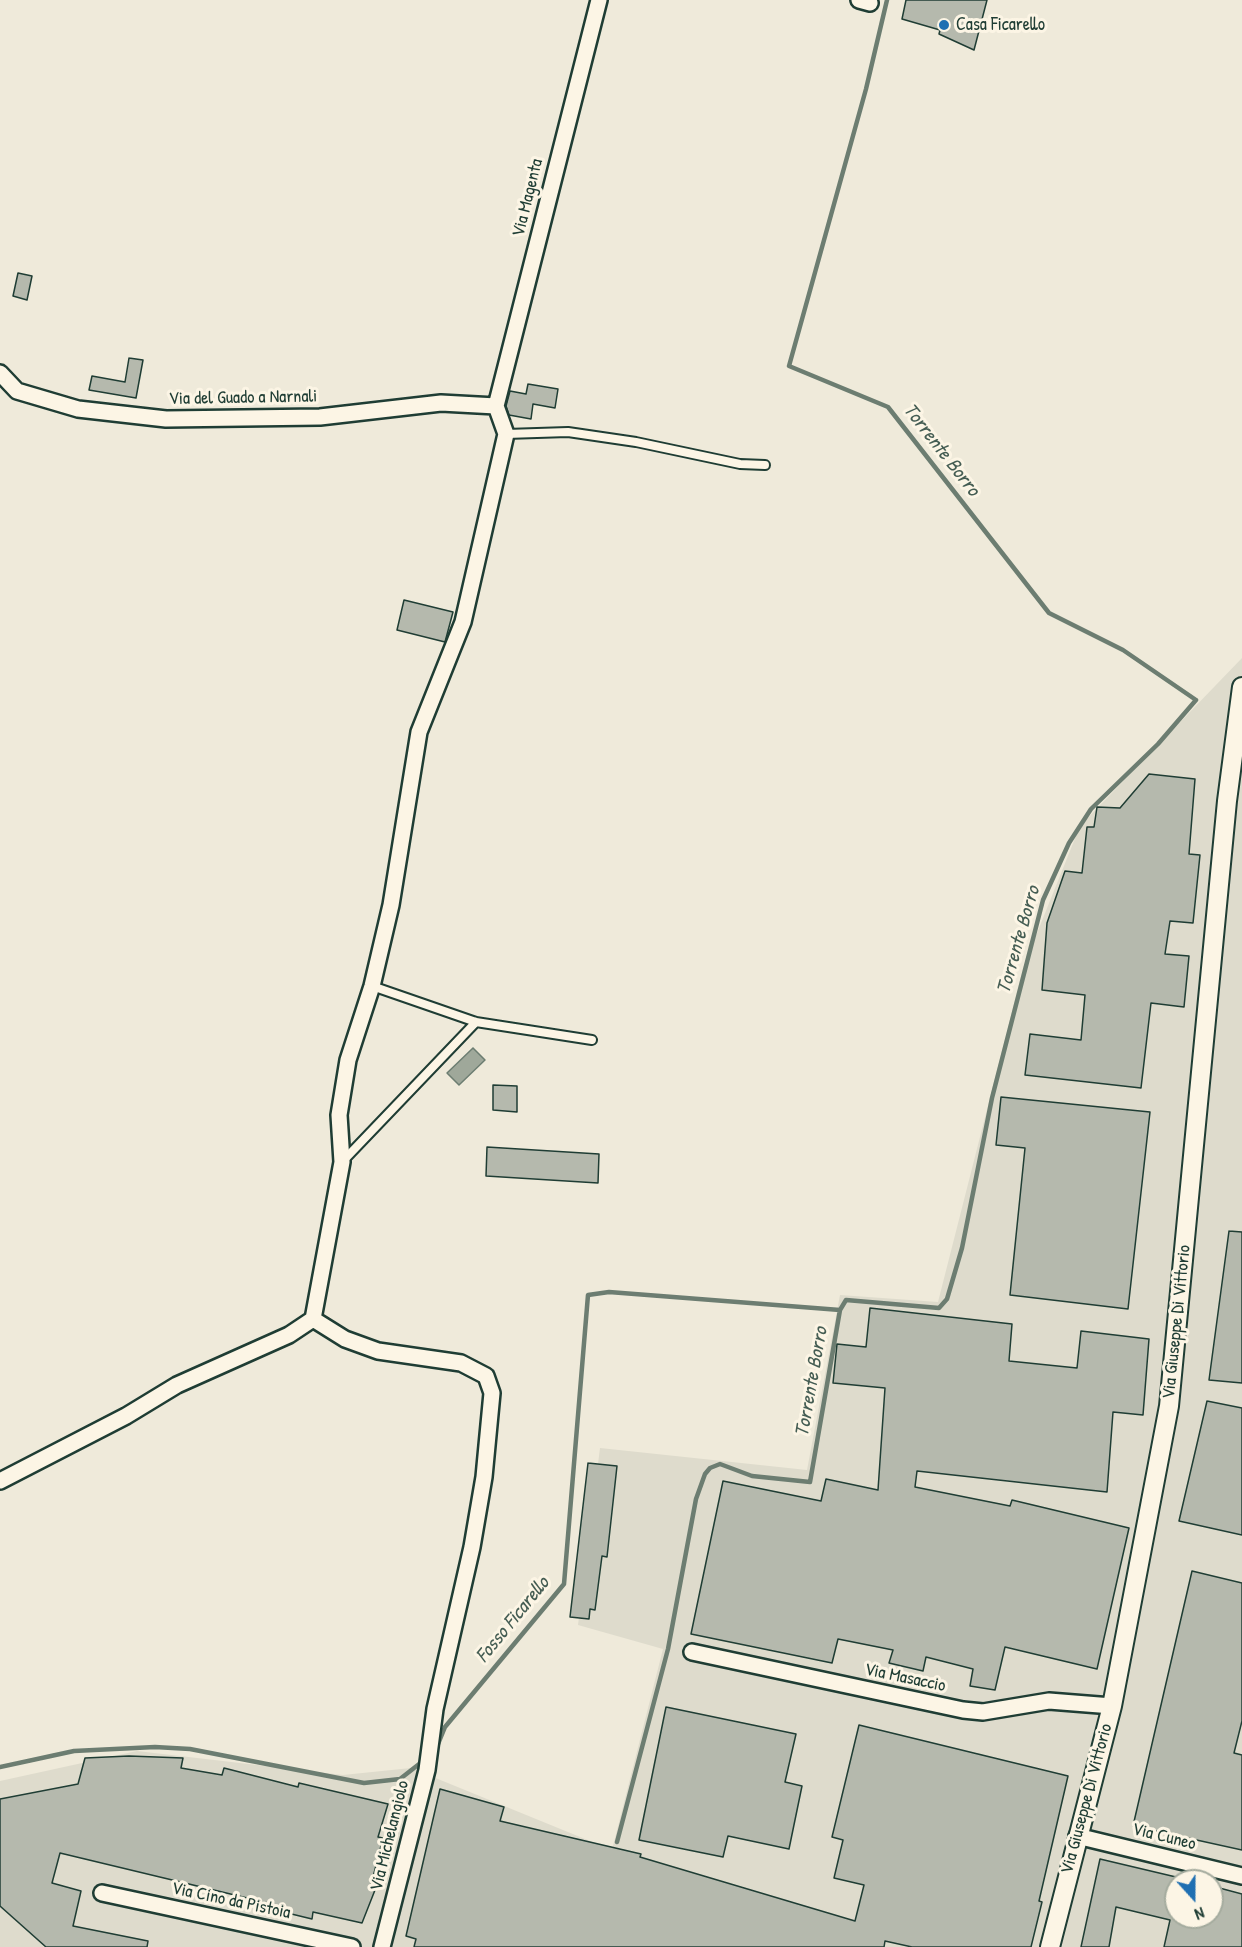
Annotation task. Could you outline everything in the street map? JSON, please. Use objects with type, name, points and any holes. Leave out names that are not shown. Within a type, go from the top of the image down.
[{"type":"street","name":"Via Magenta","points":[[496,406],[599,0]]},
{"type":"street","name":"Via del Guado a Narnali","points":[[0,373],[17,391],[78,410],[166,419],[320,417],[441,403],[496,406]]},
{"type":"street","points":[[0,1481],[126,1416],[177,1385],[289,1335],[313,1319],[342,1162],[339,1115],[346,1071],[372,986],[391,905],[419,732],[463,622],[507,434],[496,406]]},
{"type":"street","name":"Via Giuseppe Di Vittorio","points":[[1050,1947],[1112,1706],[1169,1406],[1242,687]]},
{"type":"street","name":"Via Michelangiolo","points":[[313,1319],[345,1339],[378,1351],[461,1363],[486,1376],[492,1393],[484,1477],[472,1547],[431,1733],[426,1770],[382,1947]]},
{"type":"street","name":"Via Masaccio","points":[[692,1652],[963,1710],[983,1712],[1049,1701],[1112,1706]]},
{"type":"street","name":"Via Cuneo","points":[[1077,1836],[1242,1876]]},
{"type":"street","name":"Via Cino da Pistoia","points":[[102,1893],[352,1947]]},
{"type":"lane","points":[[507,434],[568,432],[636,442],[740,464],[765,465]]},
{"type":"lane","points":[[372,986],[476,1022],[592,1040]]},
{"type":"lane","points":[[342,1162],[476,1022]]},
{"type":"shaded area","points":[[1242,658],[1242,1947],[0,1947],[0,1781],[137,1751],[343,1775],[411,1768],[612,1850],[663,1649],[578,1625],[600,1448],[807,1470],[840,1295],[938,1302],[1023,968],[1080,826]]},
{"type":"shaded area","points":[[473,1048],[485,1060],[459,1085],[447,1073]]},
{"type":"building","name":"Casa Ficarello","points":[[906,0],[987,0],[974,50],[939,34],[940,30],[902,19]]},
{"type":"building","points":[[18,273],[32,276],[27,300],[13,296]]},
{"type":"building","points":[[129,358],[143,360],[136,398],[89,390],[92,376],[125,382]]},
{"type":"building","points":[[528,384],[558,389],[555,408],[533,404],[531,419],[509,415],[506,406],[510,391],[526,394]]},
{"type":"building","points":[[404,600],[453,612],[445,642],[397,630]]},
{"type":"building","points":[[1149,774],[1195,779],[1189,854],[1200,855],[1193,923],[1170,921],[1165,954],[1189,956],[1184,1007],[1151,1003],[1141,1088],[1025,1075],[1030,1034],[1081,1040],[1085,995],[1042,990],[1047,923],[1065,871],[1082,873],[1087,827],[1094,827],[1097,807],[1120,808]]},
{"type":"building","points":[[493,1085],[517,1086],[517,1112],[493,1110]]},
{"type":"building","points":[[1001,1097],[1150,1112],[1128,1309],[1010,1295],[1025,1148],[996,1145]]},
{"type":"building","points":[[487,1147],[599,1154],[598,1183],[486,1176]]},
{"type":"building","points":[[1229,1231],[1242,1232],[1242,1383],[1209,1380]]},
{"type":"building","points":[[870,1308],[1012,1324],[1009,1361],[1077,1368],[1081,1331],[1149,1339],[1143,1415],[1113,1412],[1107,1492],[917,1471],[915,1487],[1010,1506],[1012,1500],[1129,1528],[1097,1669],[1005,1647],[995,1690],[970,1686],[973,1669],[926,1657],[923,1671],[889,1663],[893,1650],[838,1639],[832,1663],[691,1634],[723,1481],[821,1501],[826,1479],[878,1490],[885,1388],[833,1383],[837,1344],[866,1347]]},
{"type":"building","points":[[1207,1401],[1242,1408],[1242,1535],[1179,1521]]},
{"type":"building","points":[[588,1463],[617,1466],[607,1557],[602,1556],[595,1610],[590,1609],[589,1619],[570,1617]]},
{"type":"building","points":[[1192,1571],[1242,1583],[1242,1721],[1234,1753],[1242,1755],[1242,1850],[1133,1826]]},
{"type":"building","points":[[666,1707],[796,1734],[785,1782],[802,1786],[789,1849],[728,1836],[723,1857],[639,1840]]},
{"type":"building","points":[[859,1725],[1068,1776],[1039,1901],[1042,1902],[1031,1947],[912,1947],[885,1941],[884,1947],[414,1947],[416,1939],[406,1936],[440,1789],[504,1807],[500,1821],[641,1854],[640,1857],[855,1921],[864,1885],[834,1878],[843,1840],[832,1837]]},
{"type":"building","points":[[129,1756],[183,1758],[181,1768],[222,1775],[224,1768],[298,1787],[299,1783],[388,1804],[378,1837],[383,1838],[370,1889],[375,1890],[362,1923],[313,1912],[312,1919],[271,1909],[272,1904],[60,1853],[52,1883],[81,1891],[73,1926],[148,1941],[147,1947],[46,1947],[0,1906],[0,1799],[78,1784],[85,1758]]},
{"type":"building","points":[[1100,1859],[1164,1874],[1164,1919],[1116,1907],[1109,1947],[1081,1947]]},
{"type":"building","points":[[1224,1889],[1242,1894],[1242,1947],[1164,1947],[1168,1929],[1224,1929]]},
{"type":"waterway","name":"Torrente Borro","points":[[617,1842],[668,1649],[696,1499],[705,1474],[710,1468],[720,1464],[752,1476],[810,1482],[840,1310],[846,1300],[939,1308],[947,1299],[962,1248],[992,1098],[1043,900],[1069,843],[1091,809],[1158,744],[1196,700],[1123,650],[1049,613],[888,407],[789,366],[866,89],[887,0]]},
{"type":"waterway","name":"Fosso Ficarello","points":[[436,1749],[445,1727],[564,1584],[588,1295],[609,1292],[840,1310]]},
{"type":"waterway","name":"Fosso Ficarello","points":[[0,1767],[74,1751],[155,1747],[190,1749],[364,1783],[400,1779],[423,1761]]},
{"type":"place","name":"Casa Ficarello","points":[[944,25]]}]
